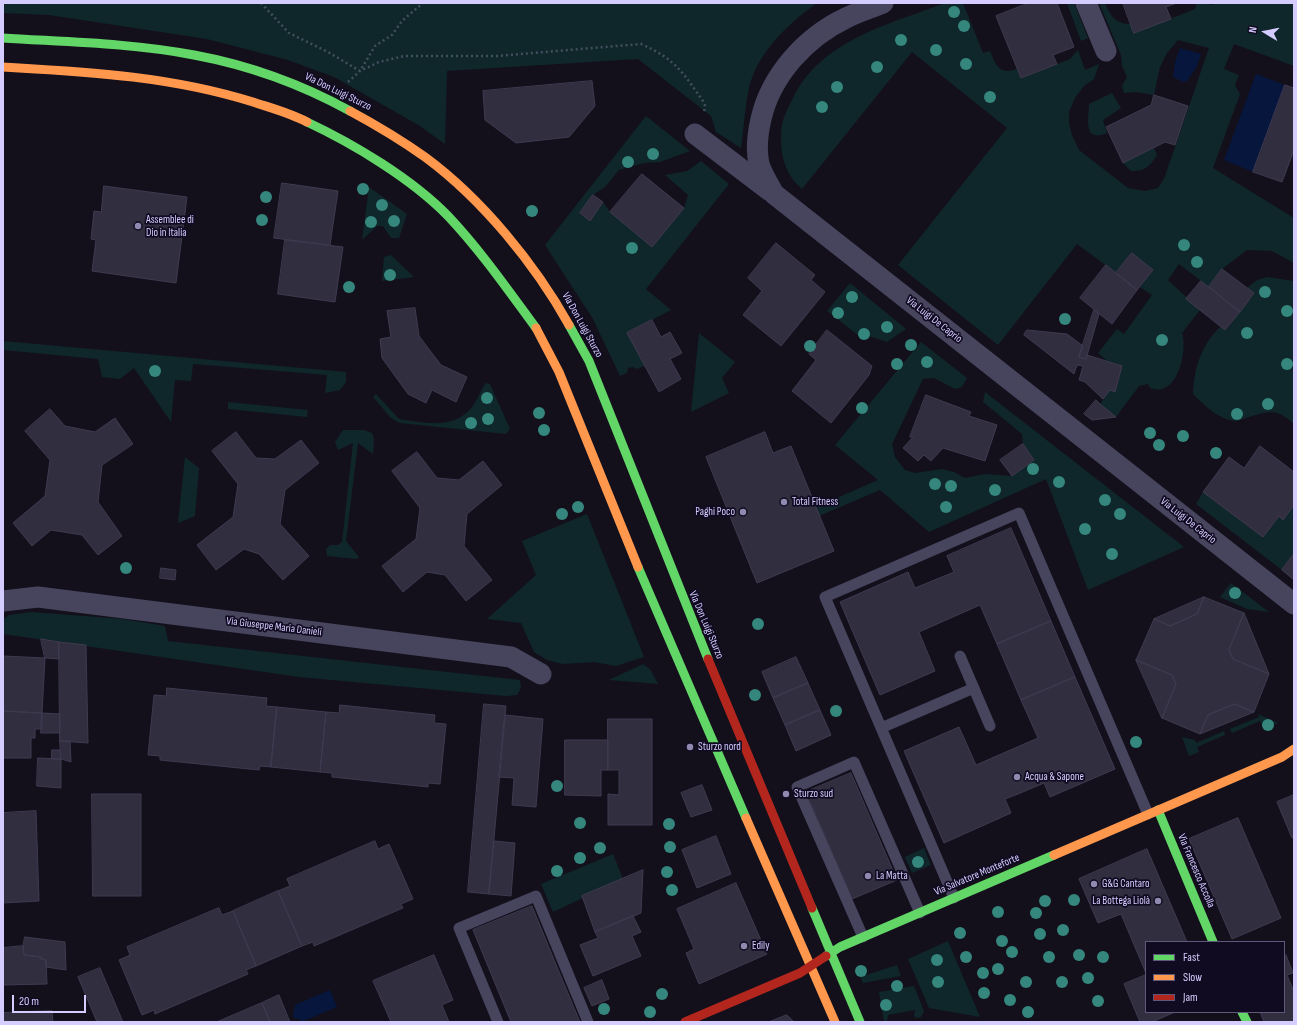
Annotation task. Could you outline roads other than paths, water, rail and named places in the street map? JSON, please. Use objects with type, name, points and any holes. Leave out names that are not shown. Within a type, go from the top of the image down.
[{"type":"street","name":"Via Luigi De Caprio","points":[[883,3],[846,18],[822,33],[798,53],[780,74],[764,104],[758,132],[759,164],[774,194],[1294,604]]},
{"type":"street","points":[[1086,3],[1106,51]]},
{"type":"street","name":"Via Don Luigi Sturzo","points":[[3,38],[139,48],[194,55],[293,83],[330,100],[378,126],[426,158],[468,194],[506,236],[552,295],[589,360],[687,610],[830,954],[860,1022]]},
{"type":"street","points":[[3,67],[102,73],[163,80],[217,91],[292,114],[329,132],[376,160],[418,189],[457,226],[506,286],[539,332],[559,372],[660,620],[836,1022]]},
{"type":"street","points":[[695,134],[774,194]]},
{"type":"street","name":"Via Giuseppe Maria Danieli","points":[[3,601],[38,596],[503,656],[511,658],[541,674]]},
{"type":"street","points":[[1282,757],[1294,749]]},
{"type":"street","points":[[1282,757],[1294,754]]},
{"type":"street","name":"Via Salvatore Monteforte","points":[[685,1022],[800,973],[840,947],[1282,757]]},
{"type":"street","name":"Via Francesco Accolla","points":[[1153,812],[1213,941]]},
{"type":"street","points":[[1242,1013],[1247,1022]]},
{"type":"lane","points":[[954,898],[825,597],[1019,513],[1153,812]]},
{"type":"lane","points":[[960,656],[990,726]]},
{"type":"lane","points":[[881,728],[974,688]]},
{"type":"lane","points":[[863,938],[797,787],[854,762],[920,913]]},
{"type":"lane","points":[[498,1022],[459,928],[536,896],[588,1022]]},
{"type":"water","points":[[1180,48],[1201,54],[1196,68],[1187,81],[1183,82],[1173,77],[1175,62]]},
{"type":"water","points":[[1256,74],[1285,85],[1253,172],[1224,160]]},
{"type":"water","points":[[330,990],[337,1007],[301,1022],[300,1019],[295,1019],[293,1016],[295,1005]]},
{"type":"place","name":"Assemblee di Dio in Italia","points":[[138,226]]},
{"type":"place","name":"Total Fitness","points":[[784,502]]},
{"type":"place","name":"Paghi Poco","points":[[743,512]]},
{"type":"place","name":"Sturzo nord","points":[[690,747]]},
{"type":"place","name":"Acqua & Sapone","points":[[1017,777]]},
{"type":"place","name":"Sturzo sud","points":[[786,794]]},
{"type":"place","name":"La Matta","points":[[868,876]]},
{"type":"place","name":"G&G Cantaro","points":[[1094,884]]},
{"type":"place","name":"La Bottega Liolà","points":[[1158,901]]},
{"type":"place","name":"Edily","points":[[744,946]]}]
